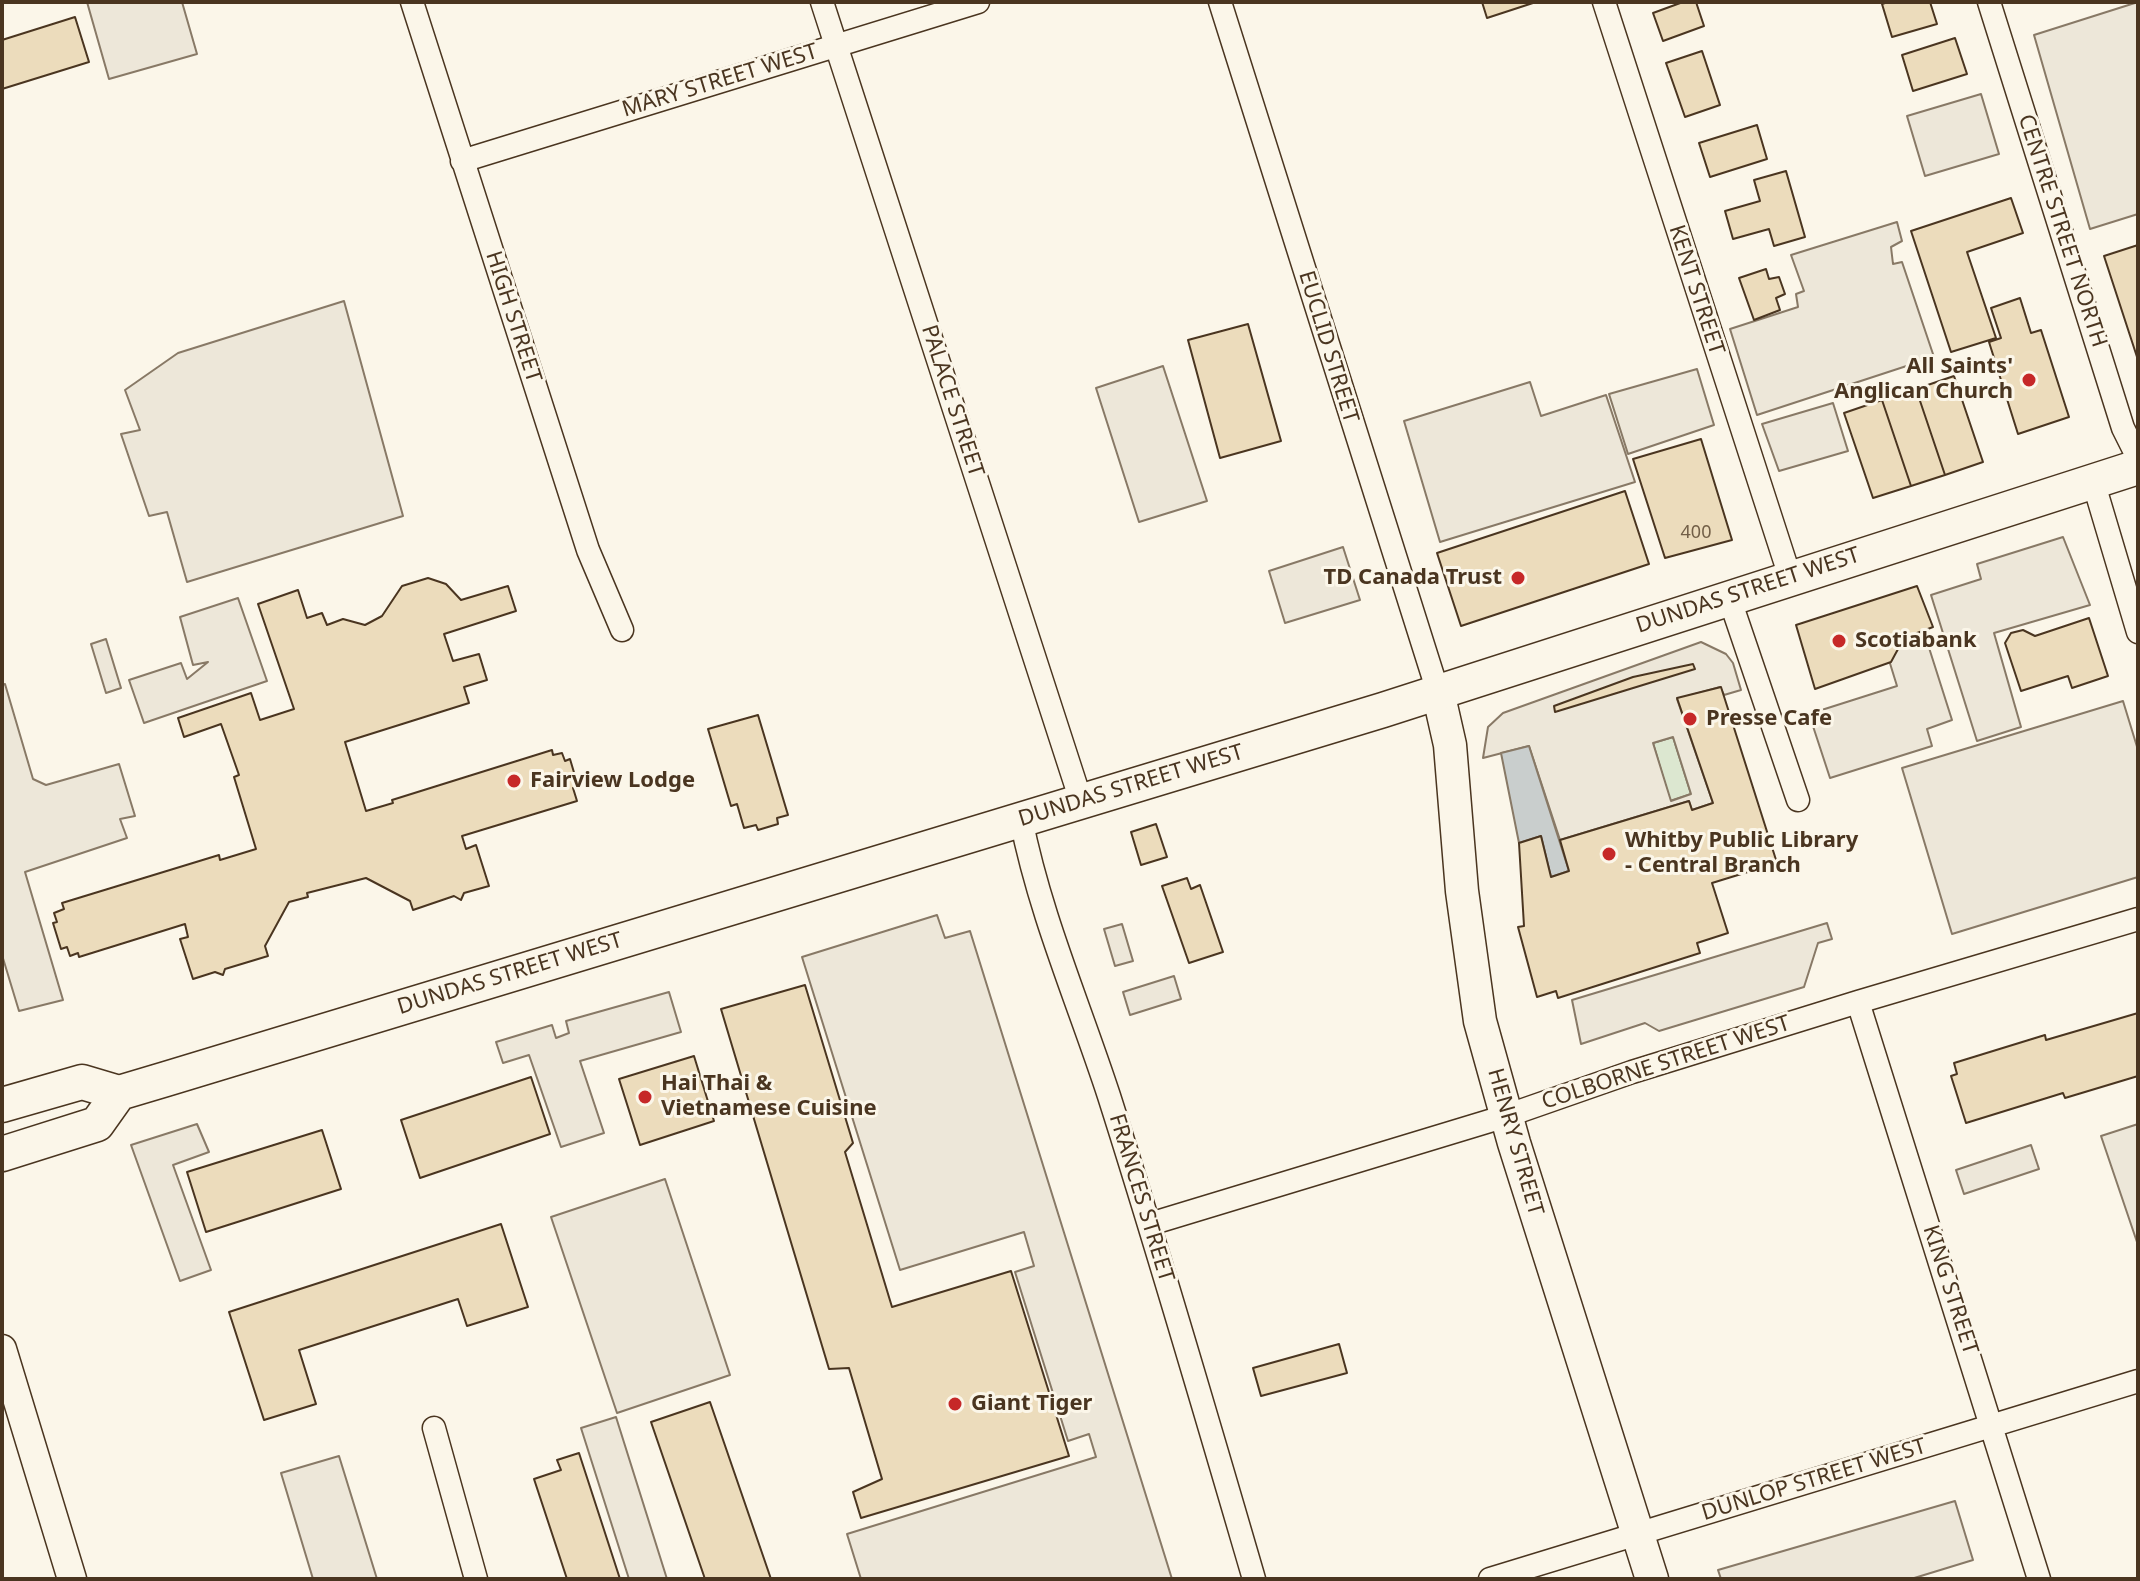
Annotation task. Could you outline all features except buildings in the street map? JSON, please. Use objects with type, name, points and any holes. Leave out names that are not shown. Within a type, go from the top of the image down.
[{"type":"main road","name":"DUNDAS STREET WEST","points":[[119,1093],[1438,692],[2138,467]]},
{"type":"main road","name":"HENRY STREET","points":[[1438,692],[1450,745],[1462,891],[1480,1021],[1506,1116],[1652,1579]]},
{"type":"main road","points":[[2,1105],[82,1082],[119,1093],[97,1124],[2,1154]]},
{"type":"street","name":"HIGH STREET","points":[[412,2],[588,550],[622,630]]},
{"type":"street","name":"PALACE STREET","points":[[822,2],[1081,801]]},
{"type":"street","name":"MARY STREET WEST","points":[[462,161],[978,2]]},
{"type":"street","name":"EUCLID STREET","points":[[1220,2],[1438,692]]},
{"type":"street","name":"KENT STREET","points":[[1604,2],[1790,577]]},
{"type":"street","name":"CENTRE STREET NORTH","points":[[1989,2],[2123,428],[2138,458]]},
{"type":"street","points":[[2093,481],[2138,632]]},
{"type":"street","points":[[1729,597],[1798,800]]},
{"type":"street","name":"FRANCES STREET","points":[[1021,819],[1047,924],[1080,1006],[1150,1224],[1254,1579]]},
{"type":"street","name":"COLBORNE STREET WEST","points":[[1150,1224],[1506,1116],[1632,1072],[1858,1002],[2138,919]]},
{"type":"street","name":"KING STREET","points":[[1858,1002],[2039,1579]]},
{"type":"street","points":[[2,1349],[72,1579]]},
{"type":"street","name":"DUNLOP STREET WEST","points":[[1490,1579],[2138,1381]]},
{"type":"street","points":[[434,1428],[476,1579]]},
{"type":"green space","points":[[1673,737],[1691,794],[1670,801],[1653,743]]},
{"type":"shaded area","points":[[87,2],[182,2],[197,54],[109,79]]},
{"type":"shaded area","points":[[2138,2],[2138,214],[2090,229],[2034,35]]},
{"type":"shaded area","points":[[1981,94],[1999,154],[1925,176],[1907,116]]},
{"type":"shaded area","points":[[1897,222],[1902,241],[1891,247],[1893,264],[1902,262],[1934,357],[1757,415],[1730,329],[1798,307],[1796,294],[1804,291],[1791,255]]},
{"type":"shaded area","points":[[344,301],[403,516],[187,582],[167,512],[149,516],[121,434],[140,430],[125,390],[178,353]]},
{"type":"shaded area","points":[[1163,366],[1207,501],[1139,522],[1096,388]]},
{"type":"shaded area","points":[[1697,369],[1714,425],[1628,454],[1609,394]]},
{"type":"shaded area","points":[[1530,382],[1541,416],[1606,395],[1635,482],[1440,542],[1404,421]]},
{"type":"shaded area","points":[[1833,403],[1848,451],[1779,471],[1762,424]]},
{"type":"shaded area","points":[[2063,537],[2090,605],[1994,633],[2021,727],[1977,741],[1931,595],[1981,579],[1977,564]]},
{"type":"shaded area","points":[[1343,547],[1360,600],[1285,623],[1269,571]]},
{"type":"shaded area","points":[[238,598],[267,681],[144,723],[129,680],[181,663],[187,679],[208,662],[193,665],[180,617]]},
{"type":"shaded area","points":[[1924,632],[1952,720],[1927,729],[1932,746],[1830,778],[1809,714],[1897,686],[1884,644]]},
{"type":"shaded area","points":[[106,639],[121,688],[106,693],[91,644]]},
{"type":"shaded area","points":[[1701,642],[1726,654],[1733,663],[1741,690],[1724,695],[1720,687],[1677,699],[1713,803],[1692,810],[1689,801],[1560,840],[1529,746],[1483,758],[1488,727],[1503,713]],"holes":[[[1673,737],[1691,794],[1671,801],[1653,743]]]},
{"type":"shaded area","points":[[5,684],[33,779],[46,785],[119,764],[135,816],[120,819],[127,838],[25,872],[63,1000],[19,1011],[2,955],[2,685]]},
{"type":"shaded area","points":[[2123,701],[2138,750],[2138,877],[1952,934],[1902,768]]},
{"type":"shaded area","points":[[1529,746],[1569,871],[1551,877],[1541,836],[1519,843],[1501,753]]},
{"type":"shaded area","points":[[937,915],[945,938],[970,931],[1172,1579],[861,1579],[847,1534],[1096,1457],[1089,1434],[1068,1441],[1015,1272],[1034,1266],[1024,1232],[900,1270],[802,957]]},
{"type":"shaded area","points":[[1827,923],[1832,939],[1818,943],[1804,987],[1659,1031],[1645,1023],[1581,1044],[1572,1000]]},
{"type":"shaded area","points":[[1122,924],[1133,961],[1115,966],[1104,929]]},
{"type":"shaded area","points":[[1174,976],[1181,999],[1130,1015],[1123,992]]},
{"type":"shaded area","points":[[669,992],[681,1032],[580,1061],[604,1133],[561,1147],[529,1055],[503,1063],[496,1042],[552,1025],[556,1038],[569,1033],[566,1021]]},
{"type":"shaded area","points":[[197,1124],[209,1152],[173,1165],[211,1270],[180,1281],[131,1145]]},
{"type":"shaded area","points":[[2138,1124],[2138,1245],[2101,1136]]},
{"type":"shaded area","points":[[2031,1145],[2039,1169],[1964,1194],[1956,1170]]},
{"type":"shaded area","points":[[665,1179],[730,1375],[617,1413],[551,1217]]},
{"type":"shaded area","points":[[616,1417],[667,1579],[629,1579],[581,1428]]},
{"type":"shaded area","points":[[339,1456],[377,1579],[313,1579],[281,1473]]},
{"type":"shaded area","points":[[1955,1501],[1973,1560],[1911,1579],[1721,1579],[1718,1570]]},
{"type":"place","name":"All Saints' Anglican Church","points":[[2029,380]]},
{"type":"place","name":"TD Canada Trust","points":[[1518,578]]},
{"type":"place","name":"Scotiabank","points":[[1839,641]]},
{"type":"place","name":"Presse Cafe","points":[[1690,719]]},
{"type":"place","name":"Fairview Lodge","points":[[514,781]]},
{"type":"place","name":"Whitby Public Library - Central Branch","points":[[1609,854]]},
{"type":"place","name":"Hai Thai & Vietnamese Cuisine","points":[[645,1097]]},
{"type":"place","name":"Giant Tiger","points":[[955,1404]]}]
